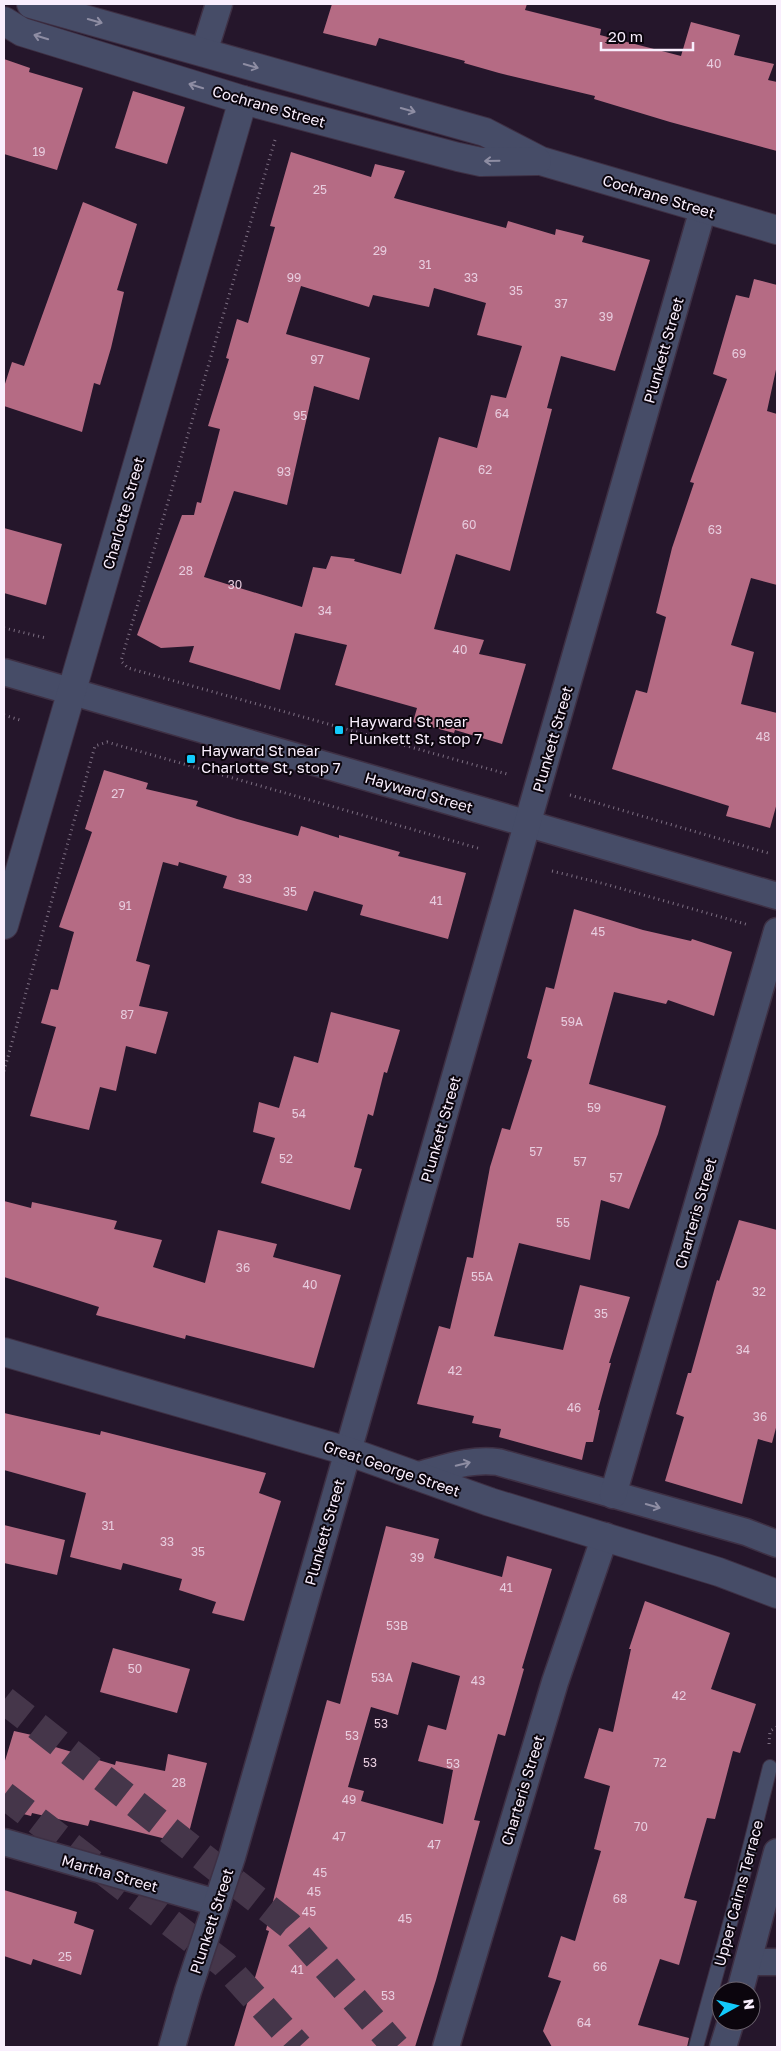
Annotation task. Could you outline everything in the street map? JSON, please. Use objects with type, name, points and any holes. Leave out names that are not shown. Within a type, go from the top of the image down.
[{"type":"street","name":"Cochrane Street","points":[[31,4],[485,132],[541,161],[777,230]]},
{"type":"street","points":[[204,52],[219,4]]},
{"type":"street","name":"Cochrane Street","points":[[4,21],[22,32],[243,100],[458,157],[481,162],[541,161]]},
{"type":"street","name":"Charlotte Street","points":[[4,925],[243,100]]},
{"type":"street","name":"Plunkett Street","points":[[172,2047],[232,1857],[703,209]]},
{"type":"street","name":"Hayward Street","points":[[4,672],[777,896]]},
{"type":"street","name":"Charteris Street","points":[[613,1494],[777,931]]},
{"type":"street","name":"Great George Street","points":[[4,1352],[347,1451],[490,1502],[754,1583],[777,1594]]},
{"type":"street","points":[[415,1476],[482,1460],[498,1462],[746,1532],[777,1544]]},
{"type":"street","name":"Charteris Street","points":[[446,2047],[555,1682],[605,1536]]},
{"type":"street","name":"Martha Street","points":[[4,1842],[217,1903]]},
{"type":"street","name":"Upper Cairns Terrace","points":[[743,1981],[777,1852]]},
{"type":"street","points":[[749,1962],[777,1962]]},
{"type":"street","points":[[723,2047],[728,2031]]},
{"type":"lane","name":"Upper Cairns Terrace","points":[[696,2047],[740,1888],[770,1767]]},
{"type":"path","points":[[275,139],[121,662],[128,668],[507,774]]},
{"type":"path","points":[[4,628],[46,638]]},
{"type":"path","points":[[4,715],[22,721]]},
{"type":"path","points":[[4,1071],[95,746],[107,742],[481,850]]},
{"type":"path","points":[[570,795],[768,853]]},
{"type":"path","points":[[552,872],[605,884],[752,926]]},
{"type":"building","points":[[332,4],[527,4],[525,10],[601,29],[600,35],[681,56],[691,22],[740,35],[734,55],[774,64],[768,80],[777,82],[777,151],[670,122],[594,99],[595,96],[499,73],[464,63],[465,61],[379,38],[376,46],[323,33]]},
{"type":"building","points":[[4,59],[30,68],[29,72],[83,88],[57,170],[4,154]]},
{"type":"building","points":[[133,91],[185,107],[167,164],[115,148]]},
{"type":"building","points":[[291,152],[371,177],[375,164],[405,171],[394,198],[506,228],[508,221],[555,235],[556,229],[584,236],[582,242],[650,260],[615,371],[561,356],[547,408],[552,409],[510,571],[456,554],[434,629],[484,640],[479,654],[526,664],[502,744],[455,730],[454,733],[413,722],[417,708],[335,685],[347,645],[295,633],[280,690],[189,662],[194,646],[161,648],[137,635],[182,515],[194,515],[197,502],[201,503],[220,429],[208,426],[229,359],[226,358],[237,319],[248,323],[275,227],[270,226]],"holes":[[[301,286],[369,307],[373,295],[429,307],[434,288],[486,303],[477,335],[522,346],[506,398],[491,395],[477,448],[439,437],[401,574],[354,561],[355,559],[331,556],[326,569],[313,567],[302,607],[204,577],[234,491],[287,505],[314,386],[359,400],[370,358],[286,334]]]},
{"type":"building","points":[[83,202],[137,224],[117,290],[124,292],[111,348],[100,385],[94,383],[82,432],[4,406],[4,387],[12,362],[24,366]]},
{"type":"building","points":[[754,279],[777,285],[777,365],[767,411],[777,414],[777,585],[751,578],[731,645],[754,652],[741,704],[777,713],[777,803],[770,828],[726,816],[729,806],[612,769],[636,690],[647,693],[666,617],[656,613],[672,548],[694,483],[690,482],[727,379],[713,374],[736,295],[749,298]]},
{"type":"building","points":[[4,528],[62,544],[46,605],[4,593]]},
{"type":"building","points":[[104,770],[148,783],[146,789],[198,801],[196,806],[237,819],[298,836],[301,826],[339,838],[339,835],[400,852],[398,856],[466,873],[448,939],[360,915],[363,905],[314,891],[307,911],[223,888],[227,876],[179,862],[178,866],[163,862],[136,961],[150,965],[139,1006],[168,1012],[156,1054],[126,1046],[116,1091],[100,1087],[89,1130],[30,1116],[56,1027],[41,1023],[51,989],[58,990],[74,932],[59,927],[92,832],[85,829]]},
{"type":"building","points":[[574,909],[643,930],[691,941],[692,939],[732,952],[714,1016],[668,1000],[666,1004],[614,992],[589,1084],[666,1106],[658,1134],[629,1209],[601,1200],[590,1260],[519,1243],[494,1336],[563,1350],[580,1285],[630,1297],[609,1363],[611,1363],[598,1410],[600,1410],[593,1442],[586,1442],[582,1460],[499,1437],[501,1429],[472,1423],[474,1416],[417,1404],[439,1326],[450,1329],[467,1257],[473,1258],[490,1167],[502,1128],[510,1130],[532,1060],[527,1058],[546,987],[554,989]]},
{"type":"building","points":[[331,1012],[400,1030],[387,1073],[384,1072],[373,1116],[368,1114],[354,1167],[362,1169],[350,1210],[261,1183],[275,1138],[253,1132],[259,1102],[279,1108],[294,1056],[318,1063]]},
{"type":"building","points":[[4,1201],[31,1208],[32,1202],[117,1221],[114,1229],[162,1240],[153,1267],[205,1283],[218,1230],[277,1244],[273,1257],[341,1275],[314,1368],[186,1335],[185,1339],[96,1315],[99,1307],[4,1277]]},
{"type":"building","points":[[739,1220],[777,1230],[777,1424],[772,1443],[758,1439],[742,1504],[665,1481],[684,1417],[676,1414],[688,1373],[691,1373],[717,1280],[719,1281]]},
{"type":"building","points":[[4,1413],[100,1435],[101,1431],[266,1473],[259,1493],[281,1501],[244,1621],[212,1613],[216,1602],[179,1590],[182,1579],[123,1563],[121,1570],[70,1557],[86,1493],[4,1470]]},
{"type":"building","points":[[4,1525],[65,1540],[57,1575],[4,1563]]},
{"type":"building","points":[[386,1526],[439,1539],[434,1558],[502,1577],[507,1556],[552,1569],[522,1668],[524,1669],[505,1736],[498,1734],[474,1820],[480,1821],[436,1980],[415,2047],[234,2047],[269,1931],[266,1930],[275,1893],[327,1700],[340,1704]],"holes":[[[412,1662],[460,1676],[446,1730],[428,1725],[418,1761],[453,1770],[443,1824],[361,1801],[364,1791],[348,1787],[371,1707],[398,1715]]]},
{"type":"building","points":[[645,1601],[730,1633],[711,1689],[756,1704],[740,1753],[733,1751],[715,1819],[707,1818],[684,1898],[697,1901],[679,1965],[660,1959],[638,2025],[689,2038],[687,2047],[552,2047],[543,2031],[561,1981],[548,1977],[561,1936],[575,1941],[601,1851],[594,1849],[610,1786],[584,1778],[599,1728],[613,1732],[631,1649],[629,1649]]},
{"type":"building","points":[[113,1648],[190,1669],[177,1713],[100,1692]]},
{"type":"building","points":[[14,1731],[54,1740],[52,1746],[115,1765],[116,1761],[165,1771],[168,1754],[207,1763],[186,1844],[90,1820],[88,1826],[32,1813],[31,1816],[4,1809],[4,1764]]},
{"type":"building","points":[[4,1890],[77,1912],[74,1923],[94,1930],[81,1975],[33,1959],[31,1965],[4,1956]]},
{"type":"tunnel","points":[[4,1700],[289,1925],[396,2047]]},
{"type":"tunnel","points":[[4,1795],[224,1964],[299,2047]]},
{"type":"place","name":"Hayward St near Plunkett St, stop 7","points":[[339,730]]},
{"type":"place","name":"Hayward St near Charlotte St, stop 7","points":[[191,759]]}]
